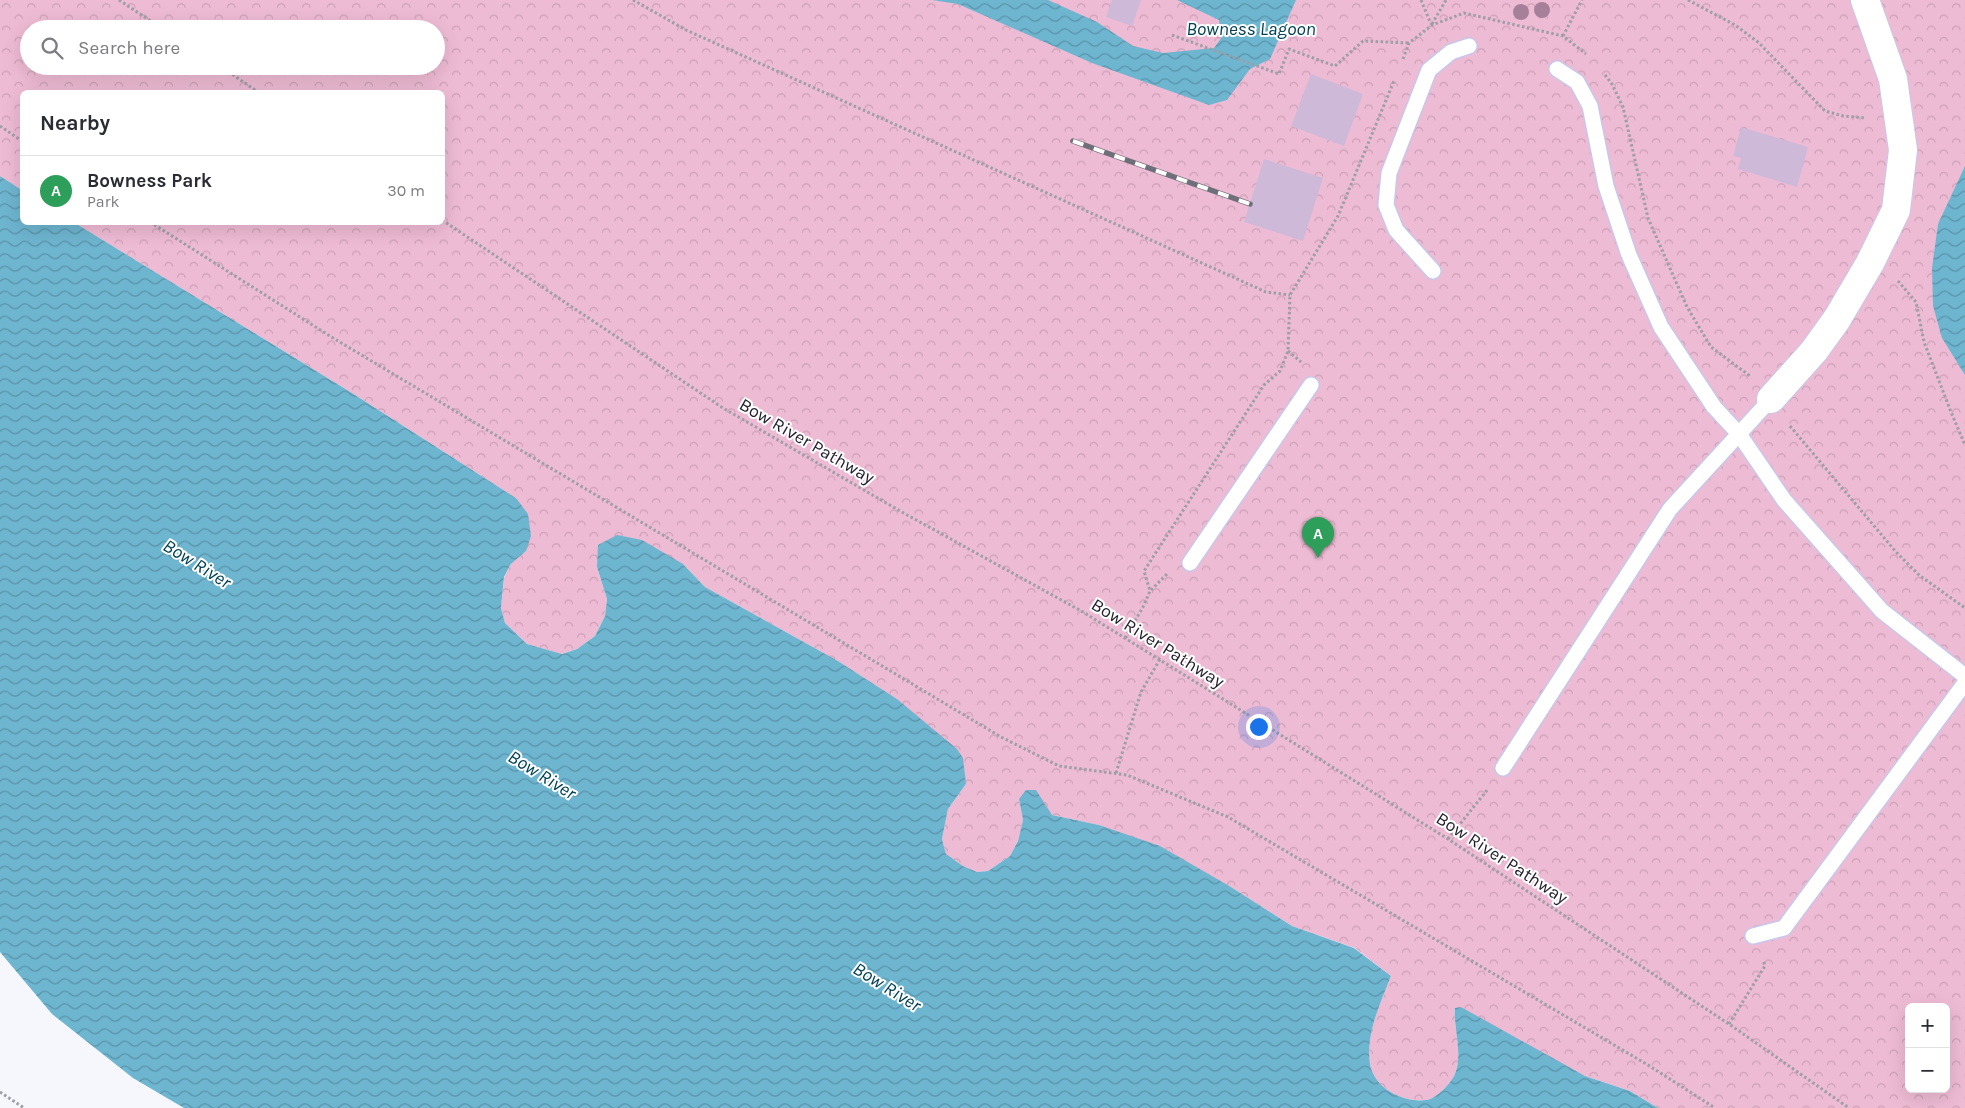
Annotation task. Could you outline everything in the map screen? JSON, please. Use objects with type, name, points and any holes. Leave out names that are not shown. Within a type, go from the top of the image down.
[{"type":"street","points":[[1771,399],[1814,351],[1837,319],[1870,264],[1896,210],[1903,150],[1893,78],[1864,0]]},
{"type":"lane","points":[[1433,271],[1396,230],[1386,205],[1390,174],[1429,70],[1451,52],[1469,46]]},
{"type":"lane","points":[[1557,69],[1577,82],[1590,106],[1606,186],[1629,255],[1661,327],[1714,407],[1739,434],[1784,500],[1882,611],[1965,676]]},
{"type":"lane","points":[[1190,563],[1311,385]]},
{"type":"lane","points":[[1503,768],[1670,509],[1771,399]]},
{"type":"lane","points":[[1754,936],[1784,928],[1965,683]]},
{"type":"path","points":[[119,0],[149,20]]},
{"type":"path","points":[[633,0],[686,30],[1257,288],[1266,292],[1290,295]]},
{"type":"path","points":[[1421,0],[1432,25]]},
{"type":"path","points":[[1402,62],[1409,43],[1432,25],[1446,0]]},
{"type":"path","points":[[1563,36],[1582,0]]},
{"type":"path","points":[[1688,0],[1735,25],[1758,43],[1825,111],[1844,116],[1868,118]]},
{"type":"path","points":[[1172,35],[1279,74],[1289,49],[1335,66],[1363,41],[1409,43]]},
{"type":"path","points":[[233,75],[255,90]]},
{"type":"path","points":[[1125,638],[1150,591],[1144,571],[1264,386],[1280,371],[1288,351],[1290,295],[1338,216],[1394,80]]},
{"type":"path","points":[[0,126],[20,140]]},
{"type":"path","name":"Bow River Pathway","points":[[445,222],[723,408],[1125,638],[1448,839],[1729,1024],[1849,1108]]},
{"type":"path","points":[[155,225],[334,338],[1001,737],[1059,766],[1127,776],[1228,817],[1648,1065],[1715,1108]]},
{"type":"path","points":[[1870,264],[1896,279],[1916,302],[1924,342],[1950,412],[1965,445]]},
{"type":"path","points":[[1771,399],[1793,430],[1896,552],[1919,575],[1965,608]]},
{"type":"path","points":[[1116,774],[1141,692],[1160,659]]},
{"type":"path","points":[[1448,839],[1503,768]]},
{"type":"path","points":[[1729,1024],[1765,966],[1754,936]]},
{"type":"path","points":[[0,1092],[24,1108]]},
{"type":"green space","points":[[0,0],[1965,0],[1965,1108],[1658,1108],[1630,1091],[1585,1076],[1455,1008],[1458,1060],[1452,1080],[1442,1091],[1430,1099],[1408,1099],[1383,1087],[1373,1073],[1370,1064],[1369,1052],[1372,1030],[1378,1008],[1391,976],[1355,948],[1292,926],[1231,887],[1099,825],[1052,815],[1019,799],[1023,820],[1018,841],[1010,856],[988,871],[977,872],[963,866],[946,854],[942,839],[948,809],[966,784],[897,699],[838,661],[705,587],[683,564],[597,567],[607,599],[605,616],[595,636],[577,649],[561,654],[527,644],[505,623],[501,608],[504,578],[511,564],[526,551],[516,498],[352,393],[78,225],[445,225],[445,90],[20,90],[20,189],[0,176]]},
{"type":"water","name":"Bowness Lagoon","points":[[932,0],[1048,0],[1097,22],[1133,46],[1163,53],[1214,48],[1222,37],[1219,20],[1177,0],[1296,0],[1270,59],[1250,69],[1227,100],[1209,105],[1092,63],[958,4]]},
{"type":"water","points":[[1965,166],[1965,375],[1942,338],[1933,306],[1932,268],[1938,224]]},
{"type":"water","name":"Bow River","points":[[0,176],[20,189],[20,225],[78,225],[352,393],[516,498],[528,514],[531,536],[526,551],[511,564],[504,577],[501,608],[505,623],[527,644],[562,654],[577,649],[595,636],[605,616],[607,599],[597,567],[598,545],[617,535],[642,540],[683,564],[705,587],[838,661],[897,699],[957,749],[963,758],[966,784],[948,809],[942,839],[946,854],[963,866],[977,872],[988,871],[1010,856],[1018,841],[1023,820],[1019,799],[1026,790],[1036,790],[1052,815],[1099,825],[1160,846],[1231,887],[1292,926],[1354,948],[1391,976],[1378,1008],[1369,1052],[1373,1073],[1383,1087],[1391,1092],[1408,1099],[1426,1100],[1438,1094],[1449,1083],[1454,1076],[1458,1060],[1455,1008],[1461,1007],[1585,1076],[1630,1091],[1658,1108],[184,1108],[133,1078],[52,1014],[0,952]]},
{"type":"building","points":[[1112,0],[1141,0],[1132,26],[1106,17]]},
{"type":"building","points":[[1311,74],[1363,94],[1344,146],[1291,126]]},
{"type":"building","points":[[1741,127],[1808,147],[1797,187],[1738,169],[1741,158],[1733,156]]},
{"type":"building","points":[[1264,159],[1323,178],[1303,241],[1244,222]]},
{"type":"railway","points":[[1073,141],[1250,204]]},
{"type":"place","name":"Bowness Park","points":[[1318,558]]}]
